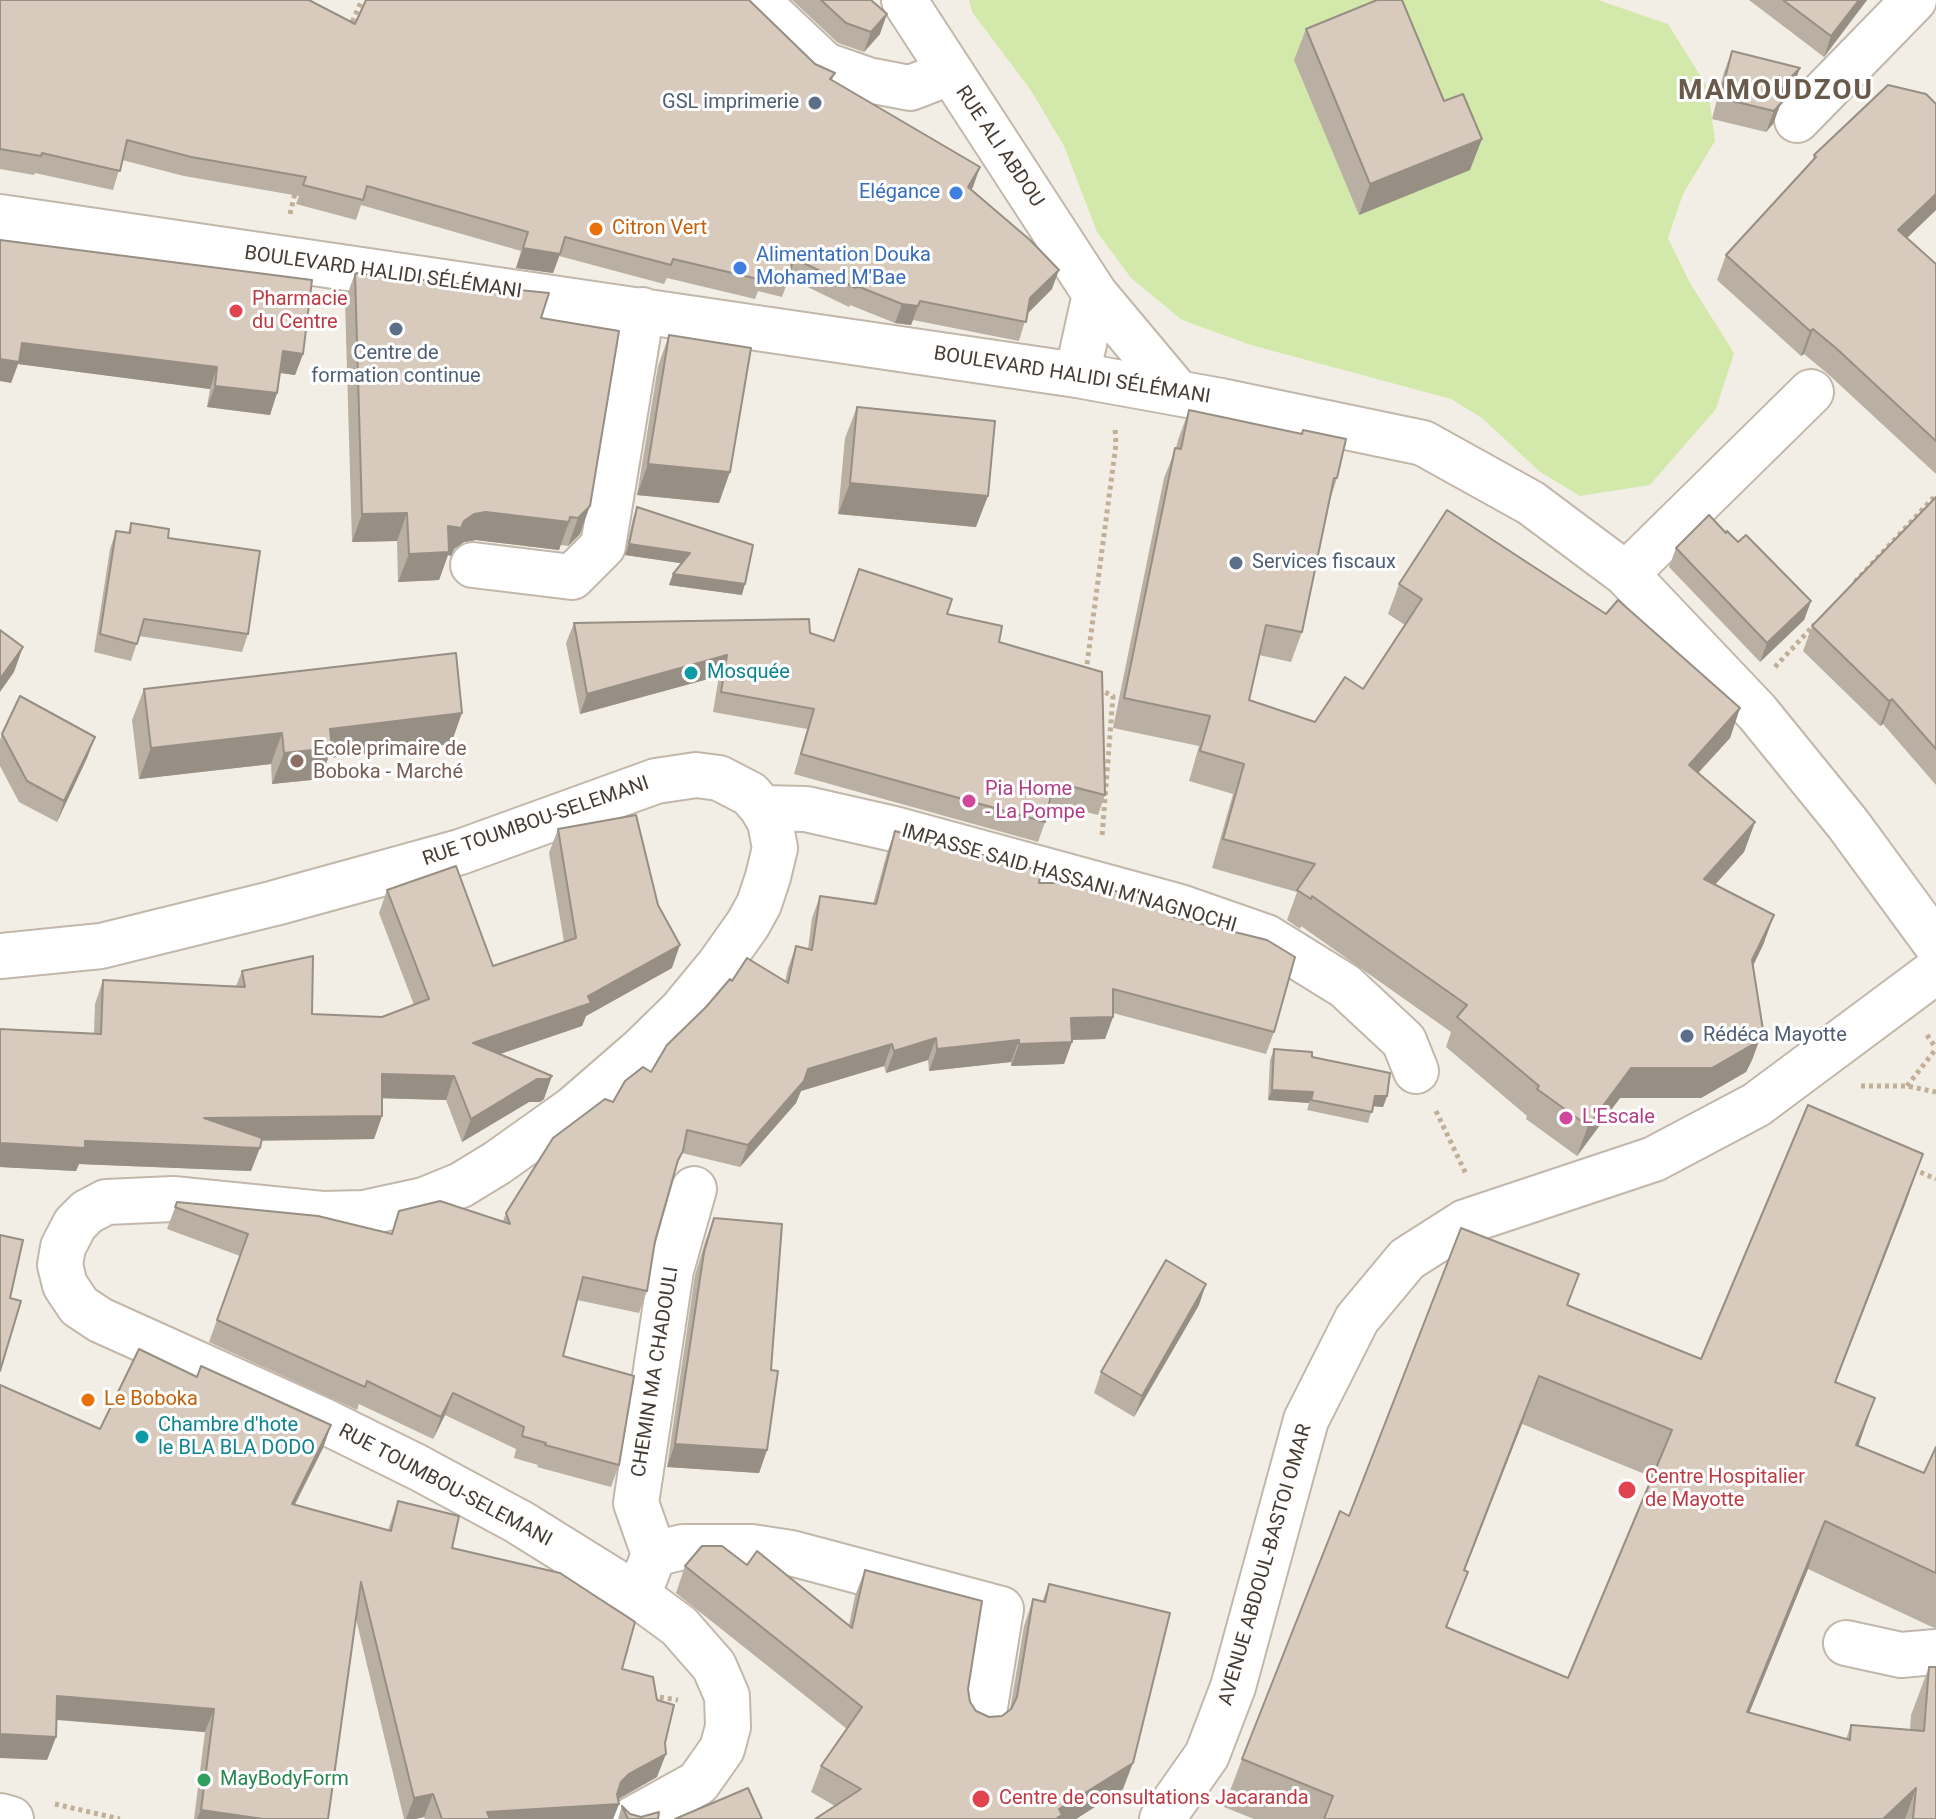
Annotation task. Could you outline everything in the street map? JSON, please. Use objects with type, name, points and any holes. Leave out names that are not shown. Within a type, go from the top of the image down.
[{"type":"street","points":[[756,0],[825,65],[868,80],[910,88],[949,73]]},
{"type":"street","name":"RUE ALI ABDOU","points":[[904,0],[1095,294],[1177,392]]},
{"type":"street","points":[[1797,120],[1914,0]]},
{"type":"street","name":"BOULEVARD HALIDI SÉLÉMANI","points":[[0,217],[1077,375],[1177,392],[1423,443],[1531,503],[1626,574],[1744,700],[1848,824],[1936,944]]},
{"type":"street","points":[[1077,375],[1095,294]]},
{"type":"street","points":[[473,565],[572,577],[603,546],[642,310]]},
{"type":"street","points":[[1626,574],[1811,392]]},
{"type":"street","name":"RUE TOUMBOU-SELEMANI","points":[[0,956],[101,946],[275,903],[460,852],[656,781],[696,775],[719,778],[750,794],[762,808],[770,822],[775,848],[768,877],[748,924],[719,965],[681,1011],[641,1050],[573,1109],[497,1163],[461,1185],[424,1200],[364,1213],[322,1214],[173,1199],[106,1202],[87,1212],[75,1224],[63,1247],[60,1265],[65,1285],[79,1306],[100,1320],[308,1413],[419,1468],[519,1522],[638,1596],[679,1626],[714,1666],[727,1696],[728,1727],[722,1749],[698,1783],[633,1819]]},
{"type":"street","name":"IMPASSE SAID HASSANI M'NAGNOCHI","points":[[762,808],[806,809],[894,829],[1180,907],[1266,937],[1345,986],[1404,1041],[1416,1071]]},
{"type":"street","name":"AVENUE ABDOUL-BASTOI OMAR","points":[[1162,1819],[1207,1755],[1233,1687],[1306,1420],[1357,1319],[1407,1259],[1465,1222],[1654,1159],[1756,1105],[1936,971]]},
{"type":"street","name":"CHEMIN MA CHADOULI","points":[[654,1554],[636,1503],[671,1270],[694,1189]]},
{"type":"street","points":[[638,1596],[654,1554],[683,1547],[752,1547],[791,1553],[1001,1609],[983,1719]]},
{"type":"street","points":[[1846,1643],[1901,1655],[1936,1652]]},
{"type":"street","points":[[0,1816],[27,1810]]},
{"type":"path","points":[[344,42],[362,0]]},
{"type":"path","points":[[284,260],[297,182]]},
{"type":"path","points":[[1101,885],[1102,829],[1113,696],[1084,683],[1116,444],[1115,426]]},
{"type":"path","points":[[1851,586],[1936,495]]},
{"type":"path","points":[[1744,700],[1819,620]]},
{"type":"path","points":[[1907,1086],[1936,1049]]},
{"type":"path","points":[[1416,1071],[1467,1176]]},
{"type":"path","points":[[1861,1086],[1907,1086],[1936,1092]]},
{"type":"path","points":[[1907,1167],[1936,1179]]},
{"type":"path","points":[[642,1694],[671,1701],[727,1696]]},
{"type":"path","points":[[27,1810],[120,1819]]},
{"type":"green space","points":[[969,0],[1598,0],[1668,24],[1708,88],[1715,141],[1683,194],[1668,238],[1690,283],[1734,353],[1716,409],[1650,485],[1580,496],[1539,471],[1482,418],[1451,399],[1251,345],[1182,320],[1131,278],[1097,232],[1064,146],[1030,89],[972,12]]},
{"type":"building","points":[[0,0],[309,0],[355,24],[366,0],[749,0],[815,64],[835,73],[830,79],[980,167],[968,187],[1030,240],[1059,270],[1030,298],[1026,322],[920,301],[918,306],[902,304],[856,288],[793,258],[789,278],[764,272],[762,280],[673,259],[671,265],[565,237],[560,254],[523,248],[528,232],[367,186],[363,200],[303,185],[306,177],[191,157],[127,140],[120,171],[42,153],[41,156],[0,149]]},
{"type":"building","points":[[821,0],[871,0],[887,14],[871,32],[846,23]]},
{"type":"building","points":[[1377,0],[1402,0],[1444,101],[1463,94],[1482,139],[1370,184],[1306,29]]},
{"type":"building","points":[[1783,0],[1859,0],[1831,36]]},
{"type":"building","points":[[1732,51],[1800,68],[1786,82],[1781,92],[1781,103],[1774,111],[1720,98]]},
{"type":"building","points":[[1888,85],[1926,94],[1936,104],[1936,194],[1898,230],[1936,264],[1936,441],[1837,349],[1813,329],[1810,331],[1726,255],[1816,157],[1814,155]]},
{"type":"building","points":[[0,240],[312,280],[303,354],[283,351],[277,393],[215,386],[217,367],[22,343],[19,362],[0,359]]},
{"type":"building","points":[[355,273],[549,293],[541,318],[619,331],[590,506],[578,518],[570,517],[569,522],[486,512],[474,514],[464,521],[461,528],[448,526],[449,552],[409,554],[407,513],[362,514]]},
{"type":"building","points":[[669,335],[751,348],[730,472],[648,464]]},
{"type":"building","points":[[857,407],[995,421],[988,496],[850,483]]},
{"type":"building","points":[[1189,410],[1302,434],[1303,430],[1346,439],[1337,478],[1334,478],[1302,632],[1266,625],[1249,700],[1315,722],[1345,677],[1363,689],[1422,599],[1399,584],[1447,510],[1606,614],[1618,600],[1740,708],[1689,765],[1755,822],[1704,879],[1774,915],[1752,960],[1763,1030],[1757,1042],[1712,1068],[1631,1068],[1588,1126],[1537,1089],[1539,1086],[1457,1017],[1467,1005],[1312,896],[1311,899],[1297,890],[1315,864],[1223,839],[1244,764],[1200,751],[1210,716],[1124,698],[1175,448],[1181,449]]},
{"type":"building","points":[[1936,497],[1936,749],[1892,699],[1889,701],[1812,626]]},
{"type":"building","points":[[637,507],[753,545],[745,584],[673,574],[690,553],[629,544]]},
{"type":"building","points":[[1709,515],[1738,542],[1746,535],[1811,601],[1767,643],[1676,548]]},
{"type":"building","points":[[131,523],[169,529],[168,538],[260,551],[248,634],[144,619],[137,644],[100,634],[116,531],[130,533]]},
{"type":"building","points":[[859,569],[952,599],[947,614],[1002,626],[999,642],[1102,672],[1105,795],[1054,782],[1045,822],[801,754],[814,709],[721,692],[727,655],[587,694],[574,623],[809,619],[810,633],[834,641]]},
{"type":"building","points":[[0,630],[23,647],[0,679]]},
{"type":"building","points":[[456,653],[462,713],[330,729],[332,748],[284,753],[282,733],[151,748],[144,689]]},
{"type":"building","points":[[20,696],[95,737],[64,801],[27,781],[2,734]]},
{"type":"building","points":[[636,815],[658,905],[680,945],[588,996],[591,1003],[473,1043],[552,1076],[537,1079],[471,1119],[454,1076],[382,1074],[382,1116],[204,1118],[262,1138],[260,1148],[85,1141],[85,1148],[0,1143],[0,1029],[101,1034],[103,980],[245,987],[242,971],[313,956],[312,1014],[382,1017],[429,999],[387,890],[456,866],[493,966],[576,938],[558,829]]},
{"type":"building","points":[[895,831],[1041,871],[1039,883],[1086,883],[1177,908],[1174,917],[1267,940],[1295,957],[1274,1032],[1113,989],[1113,1017],[1071,1018],[1072,1042],[1019,1044],[1019,1040],[937,1049],[936,1038],[894,1051],[892,1044],[808,1069],[804,1081],[748,1145],[687,1130],[655,1241],[647,1291],[583,1277],[563,1356],[634,1376],[619,1465],[522,1436],[524,1427],[453,1393],[441,1417],[367,1381],[365,1387],[217,1320],[248,1234],[175,1207],[177,1202],[318,1216],[392,1234],[399,1211],[440,1201],[510,1224],[506,1213],[553,1138],[605,1099],[613,1102],[625,1081],[643,1067],[651,1072],[667,1045],[730,979],[732,981],[747,958],[788,983],[796,946],[812,950],[820,896],[876,904]]},
{"type":"building","points":[[1274,1049],[1312,1052],[1312,1057],[1390,1073],[1387,1096],[1375,1096],[1372,1112],[1311,1100],[1313,1092],[1272,1090]]},
{"type":"building","name":"Centre Hospitalier de Mayotte","points":[[1808,1105],[1923,1154],[1835,1382],[1875,1398],[1856,1445],[1924,1473],[1936,1447],[1936,1573],[1825,1521],[1747,1712],[1850,1740],[1851,1725],[1924,1731],[1929,1667],[1936,1667],[1936,1819],[1913,1819],[1916,1788],[1883,1819],[1324,1819],[1333,1796],[1242,1759],[1340,1511],[1349,1516],[1461,1228],[1579,1274],[1567,1305],[1701,1359]],"holes":[[[1539,1376],[1672,1430],[1568,1678],[1446,1627],[1468,1572],[1464,1570]]]},
{"type":"building","points":[[714,1218],[782,1224],[771,1370],[778,1371],[767,1450],[675,1444],[704,1252]]},
{"type":"building","points":[[0,1235],[23,1240],[10,1298],[21,1301],[0,1371]]},
{"type":"building","points":[[1166,1260],[1206,1284],[1142,1396],[1101,1372]]},
{"type":"building","points":[[139,1349],[197,1377],[201,1366],[331,1425],[292,1504],[391,1531],[398,1501],[459,1516],[452,1548],[560,1573],[635,1622],[622,1669],[653,1677],[657,1700],[674,1705],[665,1743],[666,1754],[629,1774],[621,1782],[617,1794],[619,1804],[487,1812],[490,1819],[442,1819],[433,1794],[414,1798],[361,1582],[328,1819],[263,1819],[201,1810],[214,1709],[57,1696],[56,1737],[0,1734],[0,1385],[100,1429]]},
{"type":"building","points":[[702,1546],[722,1546],[747,1565],[757,1551],[852,1628],[865,1570],[982,1601],[968,1689],[970,1702],[976,1711],[989,1717],[1002,1716],[1011,1709],[1017,1697],[1033,1599],[1045,1602],[1049,1584],[1170,1613],[1133,1763],[1059,1809],[1062,1815],[1055,1819],[815,1819],[861,1789],[821,1766],[862,1707],[685,1566]]},
{"type":"building","points":[[748,1788],[762,1819],[675,1819]]},
{"type":"building","points":[[622,1806],[630,1814],[641,1817],[659,1812],[658,1819],[628,1819]]},
{"type":"place","name":"GSL imprimerie","points":[[815,103]]},
{"type":"place","name":"Elégance","points":[[956,193]]},
{"type":"place","name":"Citron Vert","points":[[596,229]]},
{"type":"place","name":"Alimentation Douka Mohamed M'Bae","points":[[740,268]]},
{"type":"place","name":"Pharmacie du Centre","points":[[236,311]]},
{"type":"place","name":"Centre de formation continue","points":[[396,329]]},
{"type":"place","name":"Services fiscaux","points":[[1236,563]]},
{"type":"place","name":"Mosquée","points":[[691,673]]},
{"type":"place","name":"Ecole primaire de Boboka - Marché","points":[[297,761]]},
{"type":"place","name":"Pia Home - La Pompe","points":[[969,801]]},
{"type":"place","name":"Rédéca Mayotte","points":[[1687,1036]]},
{"type":"place","name":"L'Escale","points":[[1566,1118]]},
{"type":"place","name":"Le Boboka","points":[[88,1400]]},
{"type":"place","name":"Chambre d'hote le BLA BLA DODO","points":[[142,1437]]},
{"type":"place","name":"Centre Hospitalier de Mayotte","points":[[1627,1490]]},
{"type":"place","name":"MayBodyForm","points":[[204,1780]]},
{"type":"place","name":"Centre de consultations Jacaranda","points":[[981,1799]]},
{"type":"district","name":"MAMOUDZOU","points":[[1776,92]]}]
